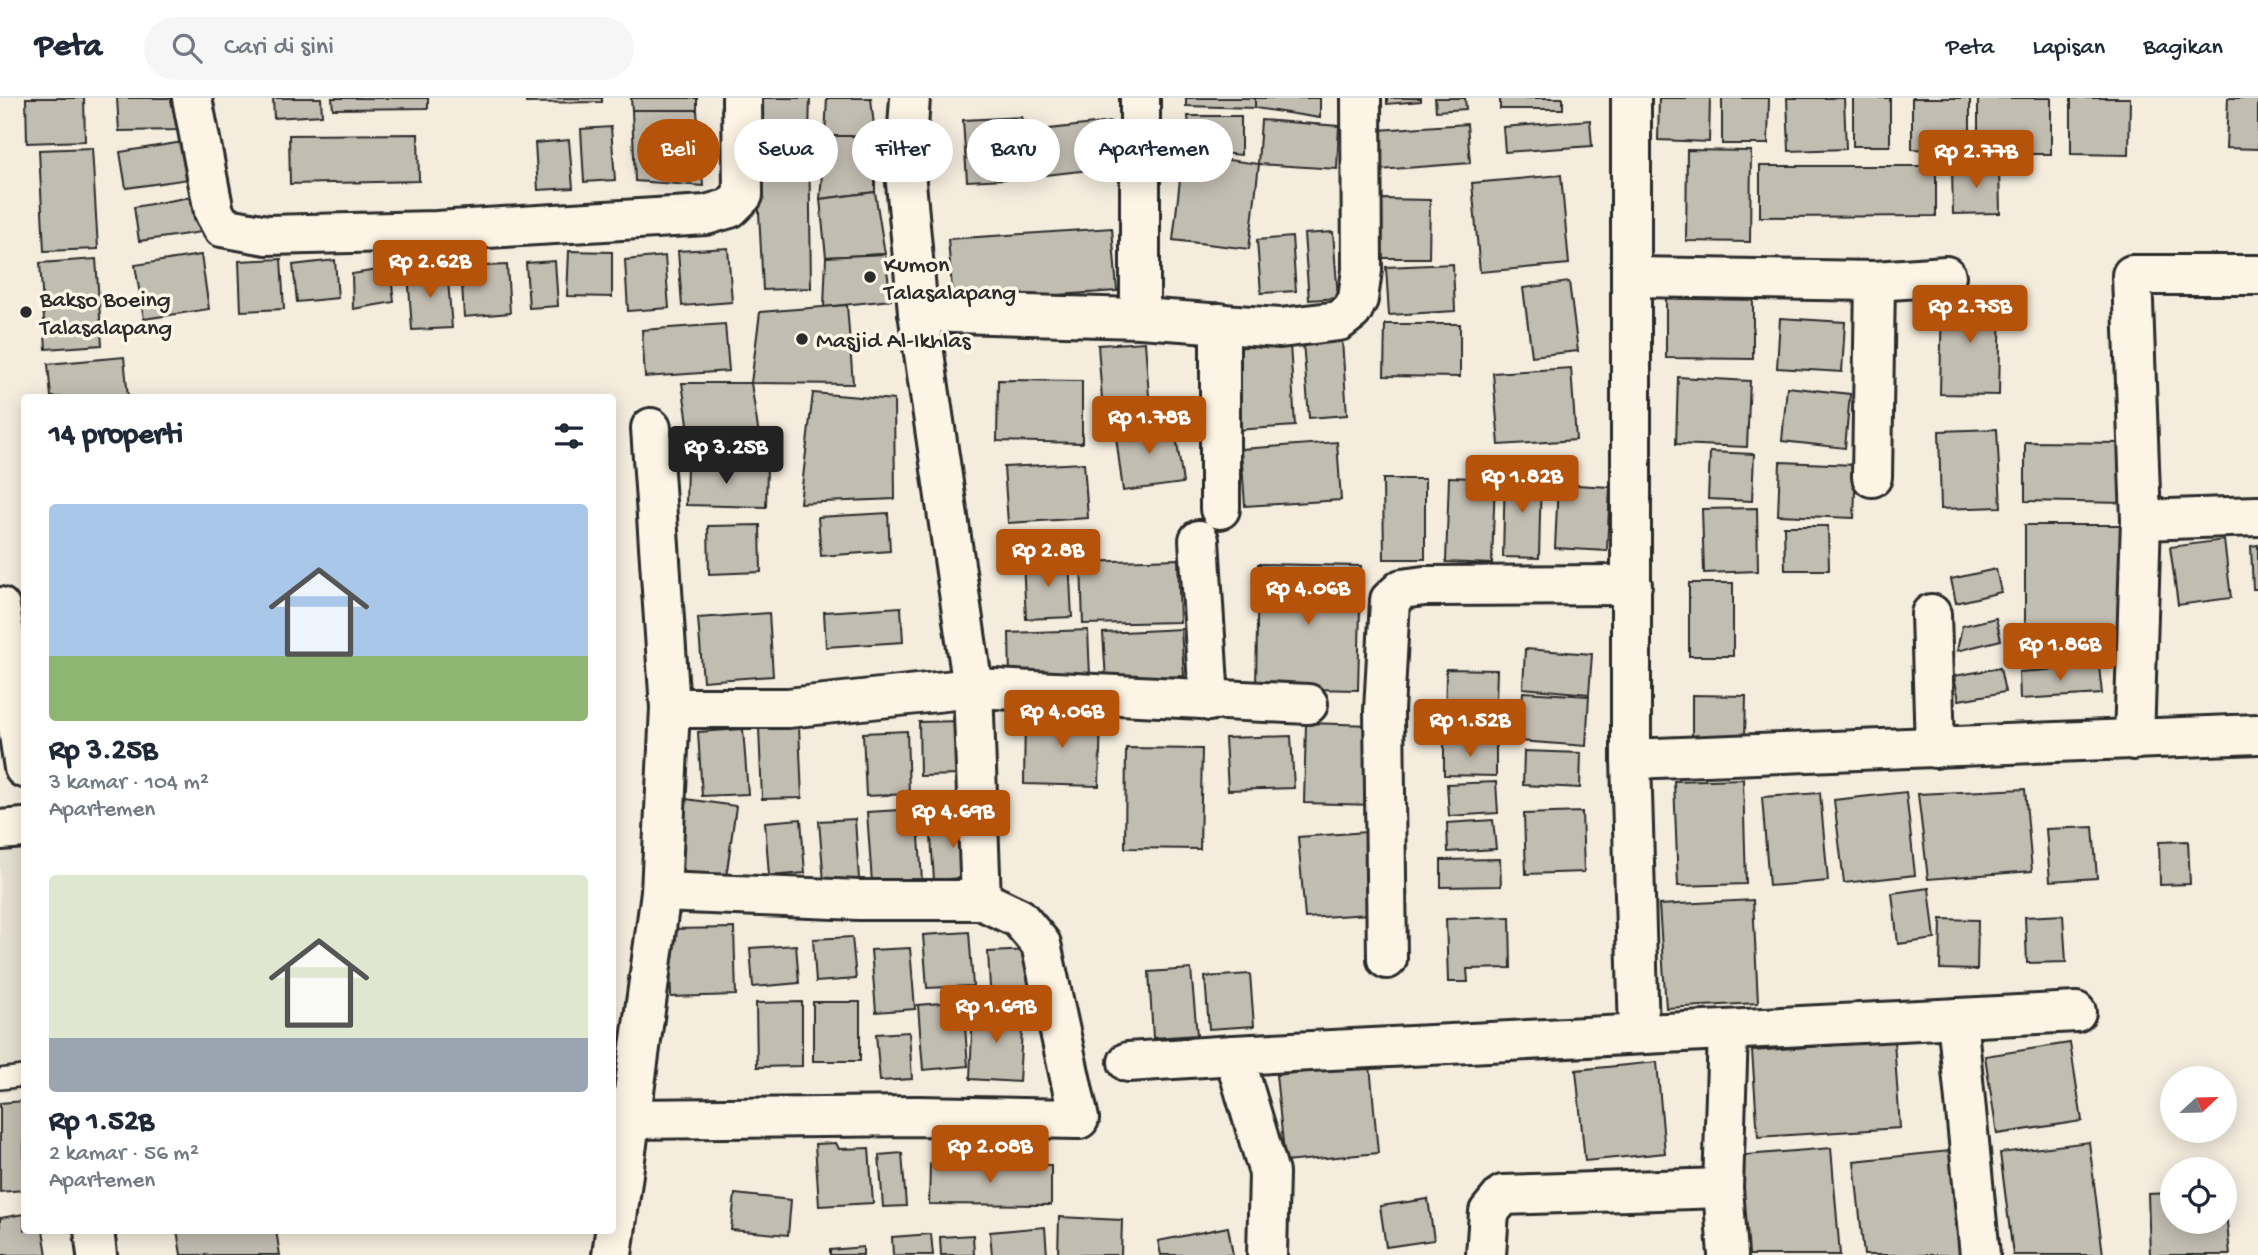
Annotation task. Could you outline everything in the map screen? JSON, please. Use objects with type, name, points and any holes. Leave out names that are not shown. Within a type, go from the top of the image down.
[{"type":"street","points":[[192,98],[214,212],[222,227],[267,235],[503,227],[706,215],[730,208],[743,195],[742,98]]},
{"type":"street","points":[[909,98],[905,172],[918,312],[973,688],[981,900]]},
{"type":"street","points":[[1140,98],[1140,318]]},
{"type":"street","points":[[918,312],[1140,318],[1280,328],[1339,321],[1352,311],[1358,299],[1362,270],[1361,98]]},
{"type":"street","points":[[1631,98],[1631,759],[1639,1033]]},
{"type":"street","points":[[2134,740],[2141,520],[2132,275],[2258,275]]},
{"type":"street","points":[[1633,278],[1875,281],[1946,276]]},
{"type":"street","points":[[1872,477],[1875,281]]},
{"type":"street","points":[[1220,323],[1220,509]]},
{"type":"street","points":[[616,1229],[633,1119],[661,892],[670,708],[651,428]]},
{"type":"street","points":[[2141,520],[2258,516]]},
{"type":"street","points":[[1199,540],[1209,701]]},
{"type":"street","points":[[1387,959],[1384,711],[1390,600],[1402,589],[1424,586],[1632,585]]},
{"type":"street","points":[[0,607],[21,748]]},
{"type":"street","points":[[1931,614],[1935,748]]},
{"type":"street","points":[[670,708],[789,708],[973,688],[1308,704]]},
{"type":"street","points":[[1631,759],[2258,734]]},
{"type":"street","points":[[0,830],[21,828]]},
{"type":"street","points":[[633,1119],[918,1116],[1079,1119],[1041,944],[1019,918],[981,900],[859,900],[661,892]]},
{"type":"street","points":[[1128,1062],[1639,1033],[2076,1013]]},
{"type":"street","points":[[1957,1018],[1980,1255]]},
{"type":"street","points":[[1728,1031],[1723,1188],[1728,1255]]},
{"type":"street","points":[[1234,1055],[1269,1173],[1267,1255]]},
{"type":"street","points":[[1486,1255],[1489,1212],[1503,1195],[1723,1188]]},
{"type":"street","points":[[94,1234],[97,1255]]},
{"type":"street","points":[[612,1255],[615,1234]]},
{"type":"lane","points":[[0,1079],[21,1076]]},
{"type":"shaded area","points":[[21,844],[21,1090],[0,1094],[0,846]]},
{"type":"building","points":[[26,98],[84,98],[85,141],[27,143]]},
{"type":"building","points":[[117,98],[179,98],[180,130],[119,131]]},
{"type":"building","points":[[273,98],[321,98],[322,115],[274,118]]},
{"type":"building","points":[[332,98],[428,98],[428,108],[333,109]]},
{"type":"building","points":[[526,98],[602,98],[602,102],[526,103]]},
{"type":"building","points":[[631,98],[697,98],[697,110],[632,110]]},
{"type":"building","points":[[751,98],[810,98],[809,119],[753,119]]},
{"type":"building","points":[[827,98],[871,98],[873,119],[852,119],[852,136],[838,136],[838,119],[826,119]]},
{"type":"building","points":[[1186,98],[1255,98],[1255,108],[1186,106]]},
{"type":"building","points":[[1255,98],[1320,98],[1320,118],[1255,108]]},
{"type":"building","points":[[1387,98],[1421,98],[1421,101],[1387,104]]},
{"type":"building","points":[[1435,98],[1465,98],[1466,109],[1436,111]]},
{"type":"building","points":[[1500,98],[1563,98],[1563,109],[1500,109]]},
{"type":"building","points":[[1659,98],[1710,98],[1709,142],[1658,140]]},
{"type":"building","points":[[1722,98],[1769,98],[1768,144],[1722,144]]},
{"type":"building","points":[[1787,98],[1844,98],[1846,149],[1789,151]]},
{"type":"building","points":[[1853,98],[1890,98],[1890,146],[1853,146]]},
{"type":"building","points":[[1912,98],[1970,98],[1970,152],[1912,149]]},
{"type":"building","points":[[1978,98],[2051,98],[2051,154],[1978,154]]},
{"type":"building","points":[[2071,98],[2130,98],[2129,155],[2071,154]]},
{"type":"building","points":[[2228,98],[2258,98],[2258,149],[2226,148]]},
{"type":"building","points":[[632,110],[697,110],[698,119],[637,119],[635,181]]},
{"type":"building","points":[[1188,116],[1241,116],[1241,155],[1233,154],[1233,119],[1188,119]]},
{"type":"building","points":[[1022,117],[1022,119],[983,119]]},
{"type":"building","points":[[963,120],[967,120],[967,181]]},
{"type":"building","points":[[1261,120],[1339,126],[1337,169],[1258,164]]},
{"type":"building","points":[[1590,120],[1592,146],[1505,152],[1503,127]]},
{"type":"building","points":[[1467,124],[1470,163],[1380,170],[1378,130]]},
{"type":"building","points":[[1074,126],[1074,172],[1060,173],[1060,128]]},
{"type":"building","points":[[611,127],[615,180],[584,182],[581,129]]},
{"type":"building","points":[[418,134],[419,181],[290,184],[289,135]]},
{"type":"building","points":[[838,136],[852,136],[852,182],[875,182],[875,192],[820,199],[821,182],[838,182]]},
{"type":"building","points":[[569,140],[573,188],[538,190],[535,143]]},
{"type":"building","points":[[183,142],[189,179],[126,188],[120,152]]},
{"type":"building","points":[[92,148],[98,249],[44,251],[39,150]]},
{"type":"building","points":[[1687,150],[1751,151],[1750,242],[1686,241]]},
{"type":"building","points":[[1233,161],[1259,164],[1249,249],[1173,240],[1180,182],[1233,182]]},
{"type":"building","points":[[1760,166],[1936,166],[1936,216],[1760,217]]},
{"type":"building","points":[[1999,167],[2000,213],[1953,214],[1952,168]]},
{"type":"building","points":[[1561,175],[1569,264],[1480,272],[1472,183]]},
{"type":"building","points":[[649,182],[703,182],[703,186]]},
{"type":"building","points":[[757,182],[810,182],[811,288],[763,290]]},
{"type":"building","points":[[875,192],[885,254],[826,257],[820,199]]},
{"type":"building","points":[[197,196],[202,232],[139,241],[134,207]]},
{"type":"building","points":[[1381,199],[1430,200],[1429,258],[1380,258]]},
{"type":"building","points":[[1112,228],[1117,291],[953,302],[948,239]]},
{"type":"building","points":[[1333,232],[1338,298],[1309,300],[1304,234]]},
{"type":"building","points":[[1292,237],[1296,291],[1261,293],[1257,240]]},
{"type":"building","points":[[728,248],[732,302],[682,306],[678,251]]},
{"type":"building","points":[[569,251],[612,252],[612,297],[567,296]]},
{"type":"building","points":[[885,254],[891,300],[824,307],[826,257]]},
{"type":"building","points":[[201,255],[209,309],[144,319],[135,265]]},
{"type":"building","points":[[665,256],[669,308],[628,311],[625,260]]},
{"type":"building","points":[[96,259],[102,345],[46,349],[40,263]]},
{"type":"building","points":[[281,259],[284,309],[241,311],[239,261]]},
{"type":"building","points":[[335,260],[338,298],[297,302],[293,265]]},
{"type":"building","points":[[555,261],[558,306],[529,308],[526,263]]},
{"type":"building","points":[[1453,264],[1455,311],[1389,315],[1386,267]]},
{"type":"building","points":[[507,265],[510,313],[464,317],[461,267]]},
{"type":"building","points":[[390,268],[394,302],[353,309],[352,274]]},
{"type":"building","points":[[447,269],[452,328],[412,330],[408,272]]},
{"type":"building","points":[[1569,282],[1578,351],[1532,356],[1523,288]]},
{"type":"building","points":[[1666,295],[1753,295],[1753,359],[1666,358]]},
{"type":"building","points":[[1942,295],[2001,296],[1999,395],[1940,394]]},
{"type":"building","points":[[847,305],[853,384],[751,383],[760,312]]},
{"type":"building","points":[[1780,318],[1845,322],[1842,372],[1777,368]]},
{"type":"building","points":[[725,324],[729,371],[645,377],[642,330]]},
{"type":"building","points":[[1385,324],[1460,324],[1460,377],[1384,376]]},
{"type":"building","points":[[1342,340],[1347,415],[1309,418],[1303,342]]},
{"type":"building","points":[[1145,342],[1150,410],[1103,413],[1098,345]]},
{"type":"building","points":[[1290,344],[1295,426],[1235,430],[1230,348]]},
{"type":"building","points":[[124,357],[128,394],[51,394],[48,364]]},
{"type":"building","points":[[1571,368],[1576,440],[1499,445],[1493,373]]},
{"type":"building","points":[[1678,377],[1750,381],[1747,447],[1676,444]]},
{"type":"building","points":[[998,380],[1082,381],[1082,443],[997,441]]},
{"type":"building","points":[[682,383],[751,383],[762,455],[693,457]]},
{"type":"building","points":[[1787,387],[1850,394],[1845,448],[1782,441]]},
{"type":"building","points":[[813,393],[894,400],[895,499],[800,503]]},
{"type":"building","points":[[1174,422],[1183,483],[1123,491],[1115,429]]},
{"type":"building","points":[[1997,429],[2001,507],[1941,509],[1939,431]]},
{"type":"building","points":[[1337,442],[1341,500],[1245,506],[1241,449]]},
{"type":"building","points":[[2025,442],[2124,443],[2124,503],[2025,501]]},
{"type":"building","points":[[1710,452],[1754,454],[1752,501],[1708,499]]},
{"type":"building","points":[[1780,462],[1856,465],[1854,518],[1778,515]]},
{"type":"building","points":[[1084,463],[1088,518],[1008,523],[1004,467]]},
{"type":"building","points":[[687,465],[767,467],[766,507],[686,505]]},
{"type":"building","points":[[1505,471],[1541,472],[1539,558],[1503,557]]},
{"type":"building","points":[[1449,477],[1495,479],[1492,564],[1446,562]]},
{"type":"building","points":[[1383,479],[1425,479],[1425,559],[1384,559]]},
{"type":"building","points":[[1558,484],[1610,487],[1607,551],[1555,548]]},
{"type":"building","points":[[1757,508],[1758,571],[1704,573],[1702,509]]},
{"type":"building","points":[[888,513],[890,551],[821,556],[818,517]]},
{"type":"building","points":[[760,525],[761,572],[709,574],[708,526]]},
{"type":"building","points":[[2025,525],[2129,525],[2129,627],[2025,627]]},
{"type":"building","points":[[1784,526],[1828,526],[1829,570],[1785,570]]},
{"type":"building","points":[[2224,540],[2231,598],[2178,605],[2170,547]]},
{"type":"building","points":[[2258,545],[2258,589],[2253,589],[2251,546]]},
{"type":"building","points":[[1178,559],[1180,622],[1083,624],[1081,562]]},
{"type":"building","points":[[1069,560],[1072,617],[1026,619],[1023,562]]},
{"type":"building","points":[[1258,564],[1361,566],[1358,690],[1256,688]]},
{"type":"building","points":[[1996,569],[2001,592],[1956,603],[1951,579]]},
{"type":"building","points":[[1689,583],[1733,583],[1733,656],[1689,656]]},
{"type":"building","points":[[901,607],[903,642],[826,647],[824,612]]},
{"type":"building","points":[[769,613],[773,676],[703,681],[698,618]]},
{"type":"building","points":[[1996,618],[2001,640],[1957,651],[1962,626]]},
{"type":"building","points":[[1181,629],[1184,676],[1106,680],[1103,633]]},
{"type":"building","points":[[1088,630],[1090,676],[1010,679],[1009,633]]},
{"type":"building","points":[[1525,649],[1592,654],[1589,694],[1523,688]]},
{"type":"building","points":[[2099,666],[2102,694],[2020,699],[2019,672]]},
{"type":"building","points":[[2000,668],[2005,692],[1959,700],[1954,676]]},
{"type":"building","points":[[1446,669],[1497,670],[1495,734],[1445,733]]},
{"type":"building","points":[[1523,692],[1589,696],[1586,746],[1519,741]]},
{"type":"building","points":[[1692,695],[1746,696],[1745,738],[1692,736]]},
{"type":"building","points":[[1025,715],[1101,717],[1099,786],[1024,784]]},
{"type":"building","points":[[961,721],[962,775],[920,776],[919,722]]},
{"type":"building","points":[[1306,723],[1374,725],[1373,805],[1304,803]]},
{"type":"building","points":[[799,727],[802,798],[762,799],[759,728]]},
{"type":"building","points":[[743,729],[748,794],[702,796],[698,732]]},
{"type":"building","points":[[907,731],[909,794],[866,796],[863,733]]},
{"type":"building","points":[[1291,736],[1294,788],[1228,790],[1225,738]]},
{"type":"building","points":[[1444,742],[1496,743],[1496,776],[1444,775]]},
{"type":"building","points":[[1126,748],[1202,749],[1200,849],[1125,848]]},
{"type":"building","points":[[1524,751],[1581,753],[1580,788],[1523,785]]},
{"type":"building","points":[[1743,779],[1746,884],[1678,886],[1674,781]]},
{"type":"building","points":[[1496,782],[1498,813],[1449,816],[1447,784]]},
{"type":"building","points":[[2025,789],[2032,871],[1928,879],[1918,794]]},
{"type":"building","points":[[1906,792],[1915,875],[1844,883],[1834,800]]},
{"type":"building","points":[[1820,793],[1828,881],[1769,886],[1762,797]]},
{"type":"building","points":[[686,799],[736,806],[726,878],[676,871]]},
{"type":"building","points":[[917,809],[922,880],[872,883],[867,812]]},
{"type":"building","points":[[1582,812],[1584,872],[1526,874],[1524,814]]},
{"type":"building","points":[[801,819],[805,873],[769,876],[765,822]]},
{"type":"building","points":[[855,819],[859,879],[824,882],[819,821]]},
{"type":"building","points":[[972,820],[975,877],[934,880],[930,823]]},
{"type":"building","points":[[1493,820],[1496,849],[1448,852],[1447,823]]},
{"type":"building","points":[[2093,827],[2097,878],[2050,881],[2046,829]]},
{"type":"building","points":[[1380,831],[1386,913],[1305,918],[1298,837]]},
{"type":"building","points":[[2188,841],[2190,884],[2160,885],[2159,842]]},
{"type":"building","points":[[1500,859],[1501,886],[1441,887],[1441,860]]},
{"type":"building","points":[[1929,888],[1935,939],[1898,944],[1892,893]]},
{"type":"building","points":[[1753,900],[1758,1003],[1666,1008],[1659,905]]},
{"type":"building","points":[[2063,915],[2066,962],[2027,963],[2025,917]]},
{"type":"building","points":[[1510,917],[1511,968],[1467,969],[1468,982],[1448,982],[1446,919]]},
{"type":"building","points":[[1941,919],[1978,920],[1977,970],[1940,969]]},
{"type":"building","points":[[734,928],[736,995],[671,997],[669,929]]},
{"type":"building","points":[[969,932],[973,986],[927,988],[923,935]]},
{"type":"building","points":[[852,937],[856,979],[816,982],[813,939]]},
{"type":"building","points":[[796,945],[799,983],[753,987],[750,948]]},
{"type":"building","points":[[910,948],[915,1009],[876,1012],[871,950]]},
{"type":"building","points":[[1033,950],[1037,1002],[991,1005],[988,952]]},
{"type":"building","points":[[1191,969],[1197,1035],[1153,1038],[1149,972]]},
{"type":"building","points":[[1250,974],[1254,1026],[1209,1029],[1205,977]]},
{"type":"building","points":[[963,1001],[968,1066],[923,1070],[918,1005]]},
{"type":"building","points":[[802,1002],[802,1066],[757,1067],[756,1003]]},
{"type":"building","points":[[813,1002],[860,1002],[860,1061],[813,1061]]},
{"type":"building","points":[[973,1009],[1023,1012],[1019,1082],[970,1079]]},
{"type":"building","points":[[909,1032],[912,1079],[880,1081],[876,1034]]},
{"type":"building","points":[[1894,1041],[1900,1128],[1758,1137],[1752,1051]]},
{"type":"building","points":[[2070,1043],[2082,1121],[1997,1134],[1985,1056]]},
{"type":"building","points":[[1657,1062],[1665,1153],[1585,1161],[1576,1070]]},
{"type":"building","points":[[1370,1065],[1378,1153],[1285,1162],[1276,1075]]},
{"type":"building","points":[[21,1101],[21,1190],[0,1192],[0,1103]]},
{"type":"building","points":[[2089,1142],[2103,1255],[2013,1255],[2000,1153]]},
{"type":"building","points":[[836,1143],[839,1149],[869,1148],[873,1203],[819,1206],[815,1144]]},
{"type":"building","points":[[1831,1148],[1840,1255],[1743,1255],[1735,1156]]},
{"type":"building","points":[[1959,1150],[1970,1255],[1864,1255],[1854,1161]]},
{"type":"building","points":[[902,1153],[906,1206],[883,1207],[879,1155]]},
{"type":"building","points":[[930,1164],[1051,1165],[1051,1205],[929,1204]]},
{"type":"building","points":[[735,1194],[791,1200],[788,1235],[731,1230]]},
{"type":"building","points":[[2148,1194],[2160,1194],[2160,1234],[2228,1234],[2230,1255],[2150,1255]]},
{"type":"building","points":[[1428,1199],[1434,1240],[1386,1247],[1380,1206]]},
{"type":"building","points":[[21,1214],[21,1234],[44,1234],[47,1255],[0,1255],[0,1218]]},
{"type":"building","points":[[1059,1217],[1122,1220],[1121,1255],[1058,1255]]},
{"type":"building","points":[[1045,1227],[1047,1255],[992,1255],[990,1232]]},
{"type":"building","points":[[1228,1227],[1233,1255],[1161,1255],[1158,1241]]},
{"type":"building","points":[[178,1234],[277,1234],[280,1255],[181,1255]]},
{"type":"building","points":[[931,1234],[933,1255],[893,1255],[892,1237]]},
{"type":"building","points":[[973,1235],[974,1255],[941,1255],[940,1237]]},
{"type":"building","points":[[863,1247],[863,1255],[830,1255],[830,1250]]},
{"type":"place","name":"Kumon Talasalapang","points":[[870,277]]},
{"type":"place","name":"Bakso Boeing Talasalapang","points":[[26,312]]},
{"type":"place","name":"Masjid Al-Ikhlas","points":[[802,339]]}]
